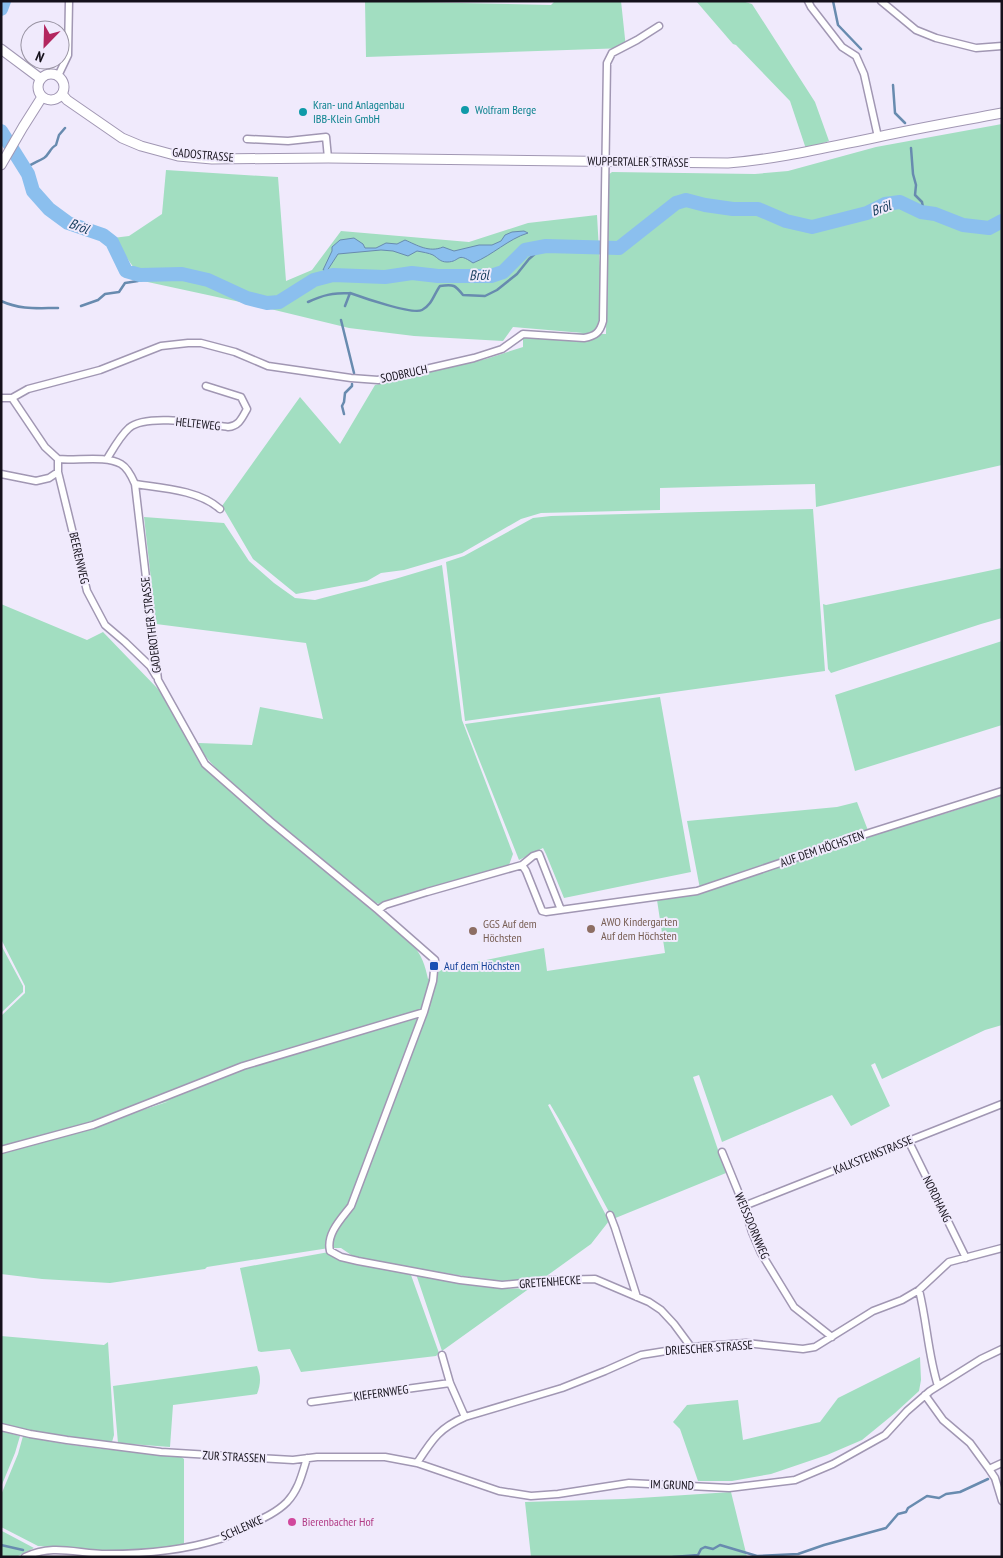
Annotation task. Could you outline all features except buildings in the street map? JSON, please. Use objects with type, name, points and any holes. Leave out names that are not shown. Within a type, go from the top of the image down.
[{"type":"main road","points":[[1,49],[41,79]]},
{"type":"main road","points":[[47,75],[58,76],[64,86],[62,94],[53,100],[42,98],[38,90],[41,79],[47,75]]},
{"type":"main road","name":"GADOSTRASSE","points":[[62,94],[67,100],[110,131],[141,146],[187,156],[212,159],[270,158]]},
{"type":"main road","points":[[3,162],[42,98]]},
{"type":"main road","name":"WUPPERTALER STRASSE","points":[[270,158],[728,163],[760,161],[794,155],[924,127],[1002,113]]},
{"type":"street","points":[[58,76],[68,55],[68,1]]},
{"type":"street","points":[[808,1],[842,47],[856,56],[864,74],[878,137]]},
{"type":"street","points":[[881,1],[916,30],[936,38],[976,48],[1002,46]]},
{"type":"street","name":"SODBRUCH","points":[[12,398],[28,389],[100,370],[161,346],[188,342],[201,343],[235,352],[268,366],[378,380],[474,358],[502,349],[522,334],[593,337],[600,331],[603,321],[607,63],[612,53],[659,26]]},
{"type":"street","points":[[247,139],[288,141],[326,137],[328,158]]},
{"type":"street","name":"HELTEWEG","points":[[107,459],[130,427],[142,421],[158,420],[228,427],[239,423],[248,409],[241,397],[206,386]]},
{"type":"street","points":[[1,398],[12,398],[45,447],[58,459]]},
{"type":"street","name":"GADEROTHER STRASSE","points":[[58,459],[107,459],[122,465],[130,473],[135,484],[158,680],[205,764],[435,960],[433,981],[424,1012]]},
{"type":"street","name":"BEERENWEG","points":[[58,459],[58,472],[87,591],[105,625],[150,666],[158,680]]},
{"type":"street","points":[[1,474],[36,482],[49,478],[58,472]]},
{"type":"street","points":[[135,484],[203,498],[220,509]]},
{"type":"street","name":"AUF DEM HÖCHSTEN","points":[[522,865],[542,911],[546,912],[697,891],[1002,790]]},
{"type":"street","points":[[378,910],[427,892],[522,865],[533,856],[539,854],[561,910]]},
{"type":"street","points":[[1,1150],[92,1125],[243,1066],[424,1012]]},
{"type":"street","name":"GRETENHECKE","points":[[424,1012],[351,1206],[332,1232],[328,1244],[330,1251],[341,1257],[460,1280],[502,1285],[552,1280],[595,1279],[649,1302],[661,1310],[691,1347]]},
{"type":"street","name":"KALKSTEINSTRASSE","points":[[744,1206],[1002,1104]]},
{"type":"street","name":"NORDHANG","points":[[908,1140],[966,1258]]},
{"type":"street","name":"WEISSDORNWEG","points":[[722,1152],[761,1253],[794,1307],[832,1337]]},
{"type":"street","points":[[610,1215],[616,1228],[637,1297]]},
{"type":"street","name":"DRIESCHER STRASSE","points":[[417,1463],[439,1432],[452,1422],[562,1388],[641,1355],[691,1347],[746,1343],[803,1349],[814,1347],[873,1311],[902,1300],[919,1290],[949,1262],[1002,1248]]},
{"type":"street","points":[[919,1290],[934,1374],[938,1386]]},
{"type":"street","name":"IM GRUND","points":[[307,1458],[385,1457],[417,1463],[499,1491],[531,1496],[558,1494],[629,1483],[729,1488],[795,1480],[833,1464],[884,1435],[925,1395],[980,1359],[1002,1349]]},
{"type":"street","points":[[442,1356],[450,1383],[465,1417]]},
{"type":"street","name":"KIEFERNWEG","points":[[311,1402],[450,1383]]},
{"type":"street","points":[[925,1395],[943,1420],[970,1443],[989,1469],[995,1478],[1002,1501]]},
{"type":"street","name":"ZUR STRASSEN","points":[[1,1427],[67,1440],[161,1452],[293,1460],[307,1458]]},
{"type":"street","name":"SCHLENKE","points":[[25,1557],[36,1551],[48,1549],[106,1554],[144,1552],[187,1546],[221,1538],[267,1517],[286,1502],[299,1485],[307,1458]]},
{"type":"street","points":[[989,1469],[1002,1462]]},
{"type":"green space","points":[[365,1],[551,5],[555,1],[621,1],[626,48],[366,57]]},
{"type":"green space","points":[[696,1],[742,1],[752,4],[815,102],[829,141],[806,149],[790,101],[733,44]]},
{"type":"green space","points":[[1002,124],[1002,465],[816,507],[815,484],[660,488],[660,510],[541,513],[521,519],[462,553],[404,570],[381,573],[367,581],[296,594],[253,559],[222,506],[300,397],[340,444],[375,385],[486,359],[523,347],[523,334],[583,333],[513,327],[503,341],[414,336],[349,328],[143,281],[113,238],[129,236],[162,214],[166,170],[278,177],[286,281],[312,270],[341,231],[469,242],[528,223],[597,215],[601,321],[598,330],[593,334],[606,334],[608,175],[612,172],[755,174],[788,171],[876,147]]},
{"type":"green space","points":[[813,509],[825,671],[465,721],[446,562],[464,556],[533,518]]},
{"type":"green space","points":[[144,517],[224,523],[249,561],[295,598],[315,600],[442,565],[462,720],[513,854],[509,865],[379,904],[372,901],[259,808],[226,778],[197,745],[199,743],[252,745],[260,707],[323,719],[306,643],[156,624]]},
{"type":"green space","points":[[1002,568],[1002,618],[831,673],[828,669],[823,604],[826,605]]},
{"type":"green space","points":[[1,604],[87,640],[103,632],[159,690],[201,761],[227,787],[412,944],[423,960],[428,979],[443,969],[544,948],[547,971],[665,953],[657,900],[701,894],[687,821],[837,807],[857,802],[869,833],[947,813],[1002,795],[1002,1025],[985,1030],[882,1079],[875,1063],[871,1065],[890,1106],[851,1126],[832,1095],[722,1142],[699,1075],[693,1077],[726,1173],[613,1219],[575,1147],[550,1104],[548,1105],[609,1221],[591,1244],[541,1280],[494,1281],[357,1259],[341,1248],[329,1248],[110,1283],[42,1279],[1,1274],[1,1152],[91,1127],[170,1101],[1,1148],[1,1016],[25,993],[25,986],[1,939]]},
{"type":"green space","points":[[1002,641],[1002,725],[855,771],[835,695]]},
{"type":"green space","points":[[660,697],[691,872],[564,898],[543,848],[519,860],[465,724]]},
{"type":"green space","points":[[1,945],[23,986],[23,992],[1,1013]]},
{"type":"green space","points":[[329,1252],[411,1275],[439,1353],[436,1356],[301,1372],[290,1349],[258,1351],[240,1268]]},
{"type":"green space","points":[[416,1274],[503,1289],[530,1288],[442,1351]]},
{"type":"green space","points":[[1,1336],[104,1345],[108,1342],[114,1435],[112,1442],[72,1438],[18,1429],[1,1424]]},
{"type":"green space","points":[[920,1357],[921,1380],[919,1391],[862,1440],[827,1455],[771,1474],[732,1481],[698,1481],[680,1429],[673,1422],[687,1405],[738,1400],[743,1440],[820,1422],[838,1398]]},
{"type":"green space","points":[[257,1366],[260,1380],[257,1394],[173,1405],[170,1447],[118,1443],[113,1386]]},
{"type":"green space","points":[[1,1431],[20,1436],[1,1487]]},
{"type":"green space","points":[[23,1436],[121,1451],[180,1456],[184,1459],[184,1544],[175,1547],[150,1549],[149,1557],[111,1557],[144,1549],[114,1551],[38,1546],[1,1527],[1,1495],[18,1454]]},
{"type":"green space","points":[[731,1492],[747,1557],[531,1557],[525,1502],[624,1499]]},
{"type":"green space","points":[[1,1530],[34,1548],[16,1557],[1,1557]]},
{"type":"water","points":[[524,231],[528,233],[473,263],[461,257],[451,262],[445,262],[431,254],[417,251],[408,256],[393,251],[381,250],[338,254],[327,271],[323,270],[332,247],[340,240],[354,238],[363,244],[365,248],[376,248],[386,243],[397,244],[405,240],[428,249],[443,247],[454,251],[479,245],[492,245],[501,241],[505,235]]},
{"type":"waterway","name":"Bröl","points":[[1,9],[4,1]]},
{"type":"waterway","points":[[833,1],[838,25],[861,49]]},
{"type":"waterway","points":[[893,85],[895,113],[905,123]]},
{"type":"waterway","points":[[24,169],[46,157],[56,145],[59,135],[65,128]]},
{"type":"waterway","name":"Bröl","points":[[1,131],[28,174],[33,191],[49,209],[68,223],[103,235],[112,242],[126,271],[140,275],[182,274],[208,280],[247,298],[267,303],[279,302],[314,280],[333,275],[385,277],[412,273],[438,276],[491,276],[503,272],[525,250],[546,246],[619,248],[676,203],[686,200],[733,209],[758,209],[786,221],[812,227],[867,213],[885,204],[900,202],[921,212],[935,214],[963,225],[989,228],[1002,221]]},
{"type":"waterway","points":[[911,148],[916,185],[915,195],[922,202],[924,213]]},
{"type":"waterway","points":[[345,306],[350,293],[398,308],[422,310],[431,302],[440,286],[445,285],[454,286],[463,295],[485,296],[497,290],[517,274],[529,259],[544,246]]},
{"type":"waterway","points":[[81,306],[98,300],[105,294],[119,292],[125,283],[138,281],[142,275]]},
{"type":"waterway","points":[[308,302],[328,295],[350,293]]},
{"type":"waterway","points":[[1,301],[22,307],[58,308]]},
{"type":"waterway","points":[[341,320],[354,373]]},
{"type":"waterway","points":[[344,414],[342,406],[345,393],[352,384]]},
{"type":"waterway","points":[[673,1557],[698,1555],[701,1549],[705,1547],[713,1549],[720,1545],[757,1556],[798,1554],[886,1528],[898,1514],[906,1512],[908,1508],[927,1496],[939,1498],[946,1494],[960,1492],[988,1479]]},
{"type":"waterway","points":[[1,1545],[23,1550]]},
{"type":"place","name":"Wolfram Berge","points":[[465,110]]},
{"type":"place","name":"Kran- und Anlagenbau IBB-Klein GmbH","points":[[303,112]]},
{"type":"place","name":"AWO Kindergarten Auf dem Höchsten","points":[[591,929]]},
{"type":"place","name":"GGS Auf dem Höchsten","points":[[473,931]]},
{"type":"place","name":"Auf dem Höchsten","points":[[434,966]]},
{"type":"place","name":"Bierenbacher Hof","points":[[292,1522]]}]
